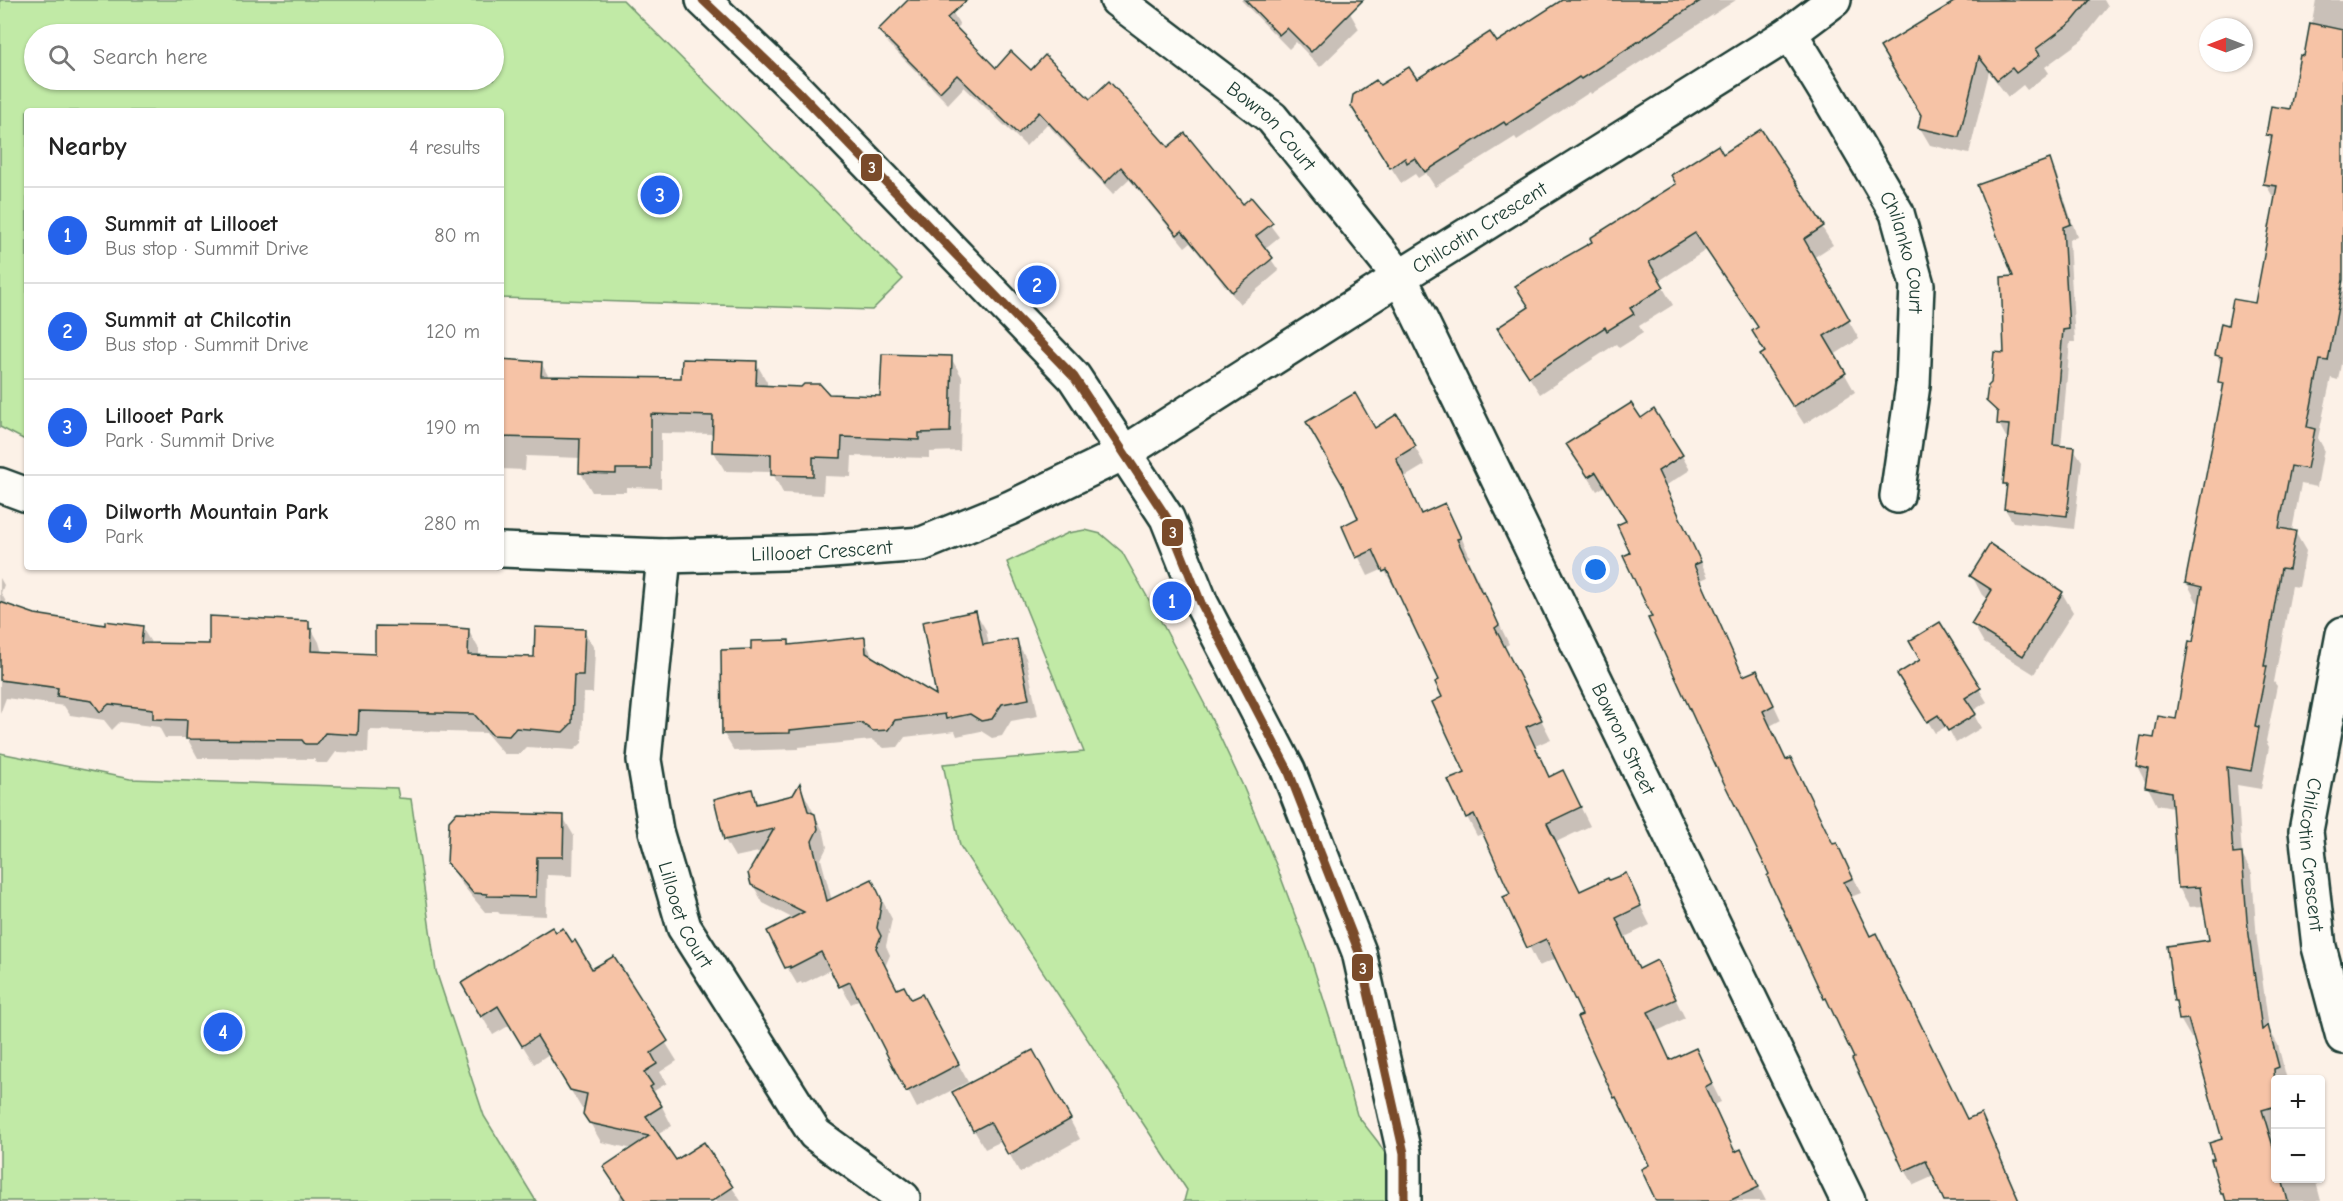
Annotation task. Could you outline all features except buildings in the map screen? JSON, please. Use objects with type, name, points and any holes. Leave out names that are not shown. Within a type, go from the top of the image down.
[{"type":"street","points":[[703,0],[796,88],[1074,377],[1167,518],[1201,603],[1288,770],[1359,952],[1404,1153],[1404,1201]]},
{"type":"street","name":"Bowron Court","points":[[1118,0],[1272,117],[1400,277]]},
{"type":"street","name":"Chilcotin Crescent","points":[[1124,453],[1790,33],[1834,0]]},
{"type":"street","name":"Chilanko Court","points":[[1790,33],[1897,213],[1917,285],[1913,385],[1897,496]]},
{"type":"street","name":"Bowron Street","points":[[1400,277],[1848,1201]]},
{"type":"street","name":"Lillooet Crescent","points":[[504,550],[664,556],[819,552],[922,544],[1010,508],[1124,453]]},
{"type":"street","points":[[0,485],[24,494]]},
{"type":"street","name":"Lillooet Court","points":[[664,556],[644,760],[656,831],[684,927],[815,1134],[903,1198]]},
{"type":"street","name":"Chilcotin Crescent","points":[[2343,634],[2306,831],[2319,947],[2343,1037]]},
{"type":"green space","points":[[0,0],[623,0],[903,279],[872,310],[504,298],[504,108],[24,108],[24,439],[0,427]]},
{"type":"green space","points":[[1085,530],[1101,534],[1122,552],[1205,705],[1243,786],[1308,950],[1357,1115],[1395,1169],[1409,1201],[1184,1201],[1187,1190],[960,846],[943,764],[1084,752],[1007,562],[1068,533]]},
{"type":"green space","points":[[0,753],[130,779],[397,788],[399,798],[411,799],[436,971],[484,1116],[536,1201],[0,1201]]},
{"type":"transit line","name":"3","points":[[703,0],[796,89],[1074,377],[1167,518],[1201,603],[1288,770],[1359,952],[1404,1153],[1404,1201]]},
{"type":"place","name":"Lillooet Park","points":[[660,195]]},
{"type":"place","name":"Summit at Chilcotin","points":[[1037,285]]},
{"type":"place","name":"Summit at Lillooet","points":[[1172,601]]},
{"type":"place","name":"Dilworth Mountain Park","points":[[223,1032]]}]
